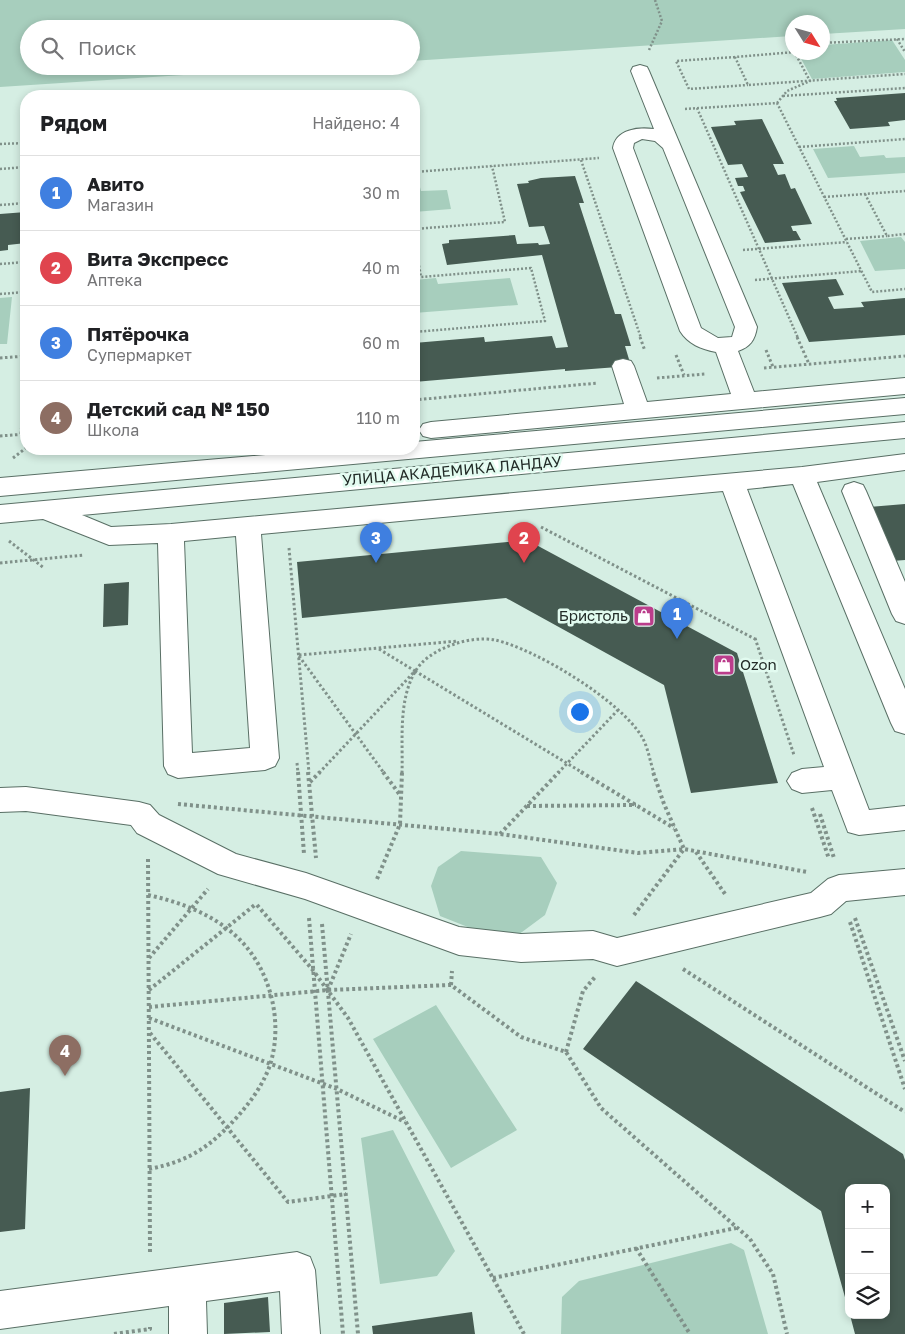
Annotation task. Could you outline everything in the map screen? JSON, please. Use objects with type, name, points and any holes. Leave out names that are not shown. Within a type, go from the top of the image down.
[{"type":"street","points":[[640,71],[746,327],[746,334],[743,340],[735,344],[725,347],[703,343],[695,338],[691,331],[623,148],[626,138],[642,133],[652,134],[668,140]]},
{"type":"street","points":[[725,347],[745,400]]},
{"type":"street","points":[[623,366],[638,411]]},
{"type":"street","points":[[420,431],[905,386]]},
{"type":"street","name":"УЛИЦА АКАДЕМИКА ЛАНДАУ","points":[[420,450],[905,406]]},
{"type":"street","name":"УЛИЦА АКАДЕМИКА ЛАНДАУ","points":[[0,514],[905,430]]},
{"type":"street","points":[[82,480],[124,459],[162,455]]},
{"type":"street","name":"УЛИЦА АКАДЕМИКА ЛАНДАУ","points":[[0,487],[360,455]]},
{"type":"street","points":[[44,510],[109,536],[171,533],[802,475],[905,462]]},
{"type":"street","points":[[802,475],[905,722]]},
{"type":"street","points":[[732,481],[859,823],[905,818]]},
{"type":"street","points":[[854,491],[905,614]]},
{"type":"street","points":[[171,533],[178,766],[265,758],[248,526]]},
{"type":"street","points":[[802,781],[842,777]]},
{"type":"street","points":[[0,800],[26,799],[143,819],[229,865],[313,888],[458,941],[521,948],[593,945],[612,951],[648,946],[820,904],[842,888],[905,882]]},
{"type":"street","points":[[0,1310],[297,1270],[301,1334]]},
{"type":"street","points":[[187,1285],[188,1334]]},
{"type":"path","points":[[640,71],[662,21],[654,0]]},
{"type":"path","points":[[897,39],[905,52]]},
{"type":"path","points":[[830,42],[905,39]]},
{"type":"path","points":[[785,54],[676,61],[689,89],[905,74]]},
{"type":"path","points":[[735,57],[748,85]]},
{"type":"path","points":[[799,60],[810,80]]},
{"type":"path","points":[[682,110],[777,103],[787,91],[810,80]]},
{"type":"path","points":[[783,96],[905,88]]},
{"type":"path","points":[[777,103],[872,292],[905,290]]},
{"type":"path","points":[[697,108],[809,364]]},
{"type":"path","points":[[799,146],[905,139]]},
{"type":"path","points":[[0,144],[20,142]]},
{"type":"path","points":[[420,172],[606,158]]},
{"type":"path","points":[[581,160],[648,360]]},
{"type":"path","points":[[420,229],[505,222],[492,166]]},
{"type":"path","points":[[0,169],[20,167]]},
{"type":"path","points":[[824,197],[905,191]]},
{"type":"path","points":[[865,194],[887,236]]},
{"type":"path","points":[[0,205],[20,203]]},
{"type":"path","points":[[742,250],[905,234]]},
{"type":"path","points":[[0,264],[20,262]]},
{"type":"path","points":[[420,271],[421,277],[531,268],[545,321],[420,331]]},
{"type":"path","points":[[746,281],[862,271]]},
{"type":"path","points":[[0,294],[20,292]]},
{"type":"path","points":[[674,348],[684,376]]},
{"type":"path","points":[[0,358],[20,356]]},
{"type":"path","points":[[0,436],[20,434]]},
{"type":"path","points":[[541,526],[756,639]]},
{"type":"path","points":[[7,540],[44,568]]},
{"type":"path","points":[[289,544],[313,815],[312,969],[343,1334]]},
{"type":"path","points":[[299,656],[494,640],[538,656],[610,700],[642,737],[664,804],[684,849]]},
{"type":"path","points":[[310,783],[436,651],[464,641]]},
{"type":"path","points":[[378,649],[675,829]]},
{"type":"path","points":[[299,656],[401,796]]},
{"type":"path","points":[[328,990],[363,907],[381,872],[400,824],[405,698],[415,671]]},
{"type":"path","points":[[500,834],[618,710]]},
{"type":"path","points":[[114,1334],[150,1329],[149,958],[148,896],[143,819],[172,803],[500,834],[638,853],[684,849],[815,874],[842,888],[905,1061]]},
{"type":"path","points":[[526,806],[636,806]]},
{"type":"path","points":[[566,1052],[583,991],[684,849]]},
{"type":"path","points":[[696,852],[744,922]]},
{"type":"path","points":[[149,958],[229,865],[256,904],[312,969],[348,1018],[524,1334]]},
{"type":"path","points":[[313,888],[328,990],[358,1334]]},
{"type":"path","points":[[148,896],[169,899],[191,908],[226,928],[246,945],[264,973],[274,1019],[274,1040],[269,1064],[263,1080],[246,1107],[228,1128],[208,1146],[180,1162],[149,1170]]},
{"type":"path","points":[[149,990],[256,904]]},
{"type":"path","points":[[648,946],[905,1112]]},
{"type":"path","points":[[149,1007],[328,990],[451,985],[521,1037],[566,1052],[601,1108],[750,1239],[773,1274],[787,1334]]},
{"type":"path","points":[[149,1018],[337,1089],[406,1122]]},
{"type":"path","points":[[149,1032],[288,1202],[346,1194]]},
{"type":"path","points":[[493,1278],[737,1227]]},
{"type":"path","points":[[636,1248],[690,1334]]},
{"type":"green space","points":[[0,0],[905,0],[905,29],[830,34],[830,15],[785,15],[785,36],[420,60],[420,20],[20,20],[20,75],[184,75],[0,87]]},
{"type":"green space","points":[[892,40],[905,60],[905,72],[812,79],[802,60],[830,60],[830,44]]},
{"type":"green space","points":[[854,146],[860,157],[884,155],[886,158],[905,157],[905,173],[828,178],[813,149]]},
{"type":"green space","points":[[420,187],[421,191],[447,190],[451,209],[420,212]]},
{"type":"green space","points":[[901,237],[905,242],[905,269],[875,271],[860,241]]},
{"type":"green space","points":[[436,278],[438,284],[510,278],[518,305],[420,313],[420,279]]},
{"type":"green space","points":[[12,297],[7,344],[0,344],[0,298]]},
{"type":"green space","points":[[461,851],[541,857],[557,883],[545,915],[518,935],[478,931],[440,916],[431,886],[438,867]]},
{"type":"green space","points":[[436,1005],[517,1130],[451,1168],[373,1039]]},
{"type":"green space","points":[[393,1130],[455,1251],[437,1276],[380,1284],[361,1138]]},
{"type":"green space","points":[[731,1243],[744,1250],[768,1334],[561,1334],[562,1297],[579,1281]]},
{"type":"building","points":[[905,93],[905,120],[888,122],[890,126],[850,129],[834,101],[837,101],[836,98]]},
{"type":"building","points":[[762,119],[784,164],[773,164],[778,175],[785,174],[791,189],[795,188],[812,224],[791,226],[801,240],[765,243],[740,192],[745,191],[743,186],[738,186],[735,178],[748,177],[742,164],[728,165],[711,127],[736,125],[734,121]]},
{"type":"building","points":[[575,176],[584,203],[579,203],[615,314],[621,314],[631,346],[625,346],[631,366],[565,371],[565,369],[420,381],[420,342],[484,337],[485,342],[552,336],[556,348],[568,347],[542,255],[447,265],[442,244],[449,243],[449,240],[515,235],[517,244],[550,244],[544,226],[529,227],[517,184],[529,183],[528,181],[541,178]]},
{"type":"building","points":[[20,212],[20,244],[8,245],[8,250],[0,251],[0,214]]},
{"type":"building","points":[[836,279],[844,295],[828,297],[834,309],[864,307],[861,302],[905,298],[905,335],[809,342],[782,283]]},
{"type":"building","points":[[905,504],[905,560],[892,561],[869,507]]},
{"type":"building","points":[[527,540],[737,653],[778,783],[691,793],[664,685],[506,598],[302,618],[297,562]]},
{"type":"building","points":[[129,582],[128,625],[103,627],[104,584]]},
{"type":"building","points":[[636,981],[903,1154],[905,1160],[905,1334],[855,1334],[851,1319],[890,1319],[890,1184],[845,1184],[845,1297],[821,1211],[583,1049]]},
{"type":"building","points":[[30,1088],[25,1229],[0,1232],[0,1092]]},
{"type":"building","points":[[268,1297],[270,1332],[224,1334],[224,1303]]},
{"type":"building","points":[[472,1312],[475,1334],[373,1334],[372,1326]]},
{"type":"place","name":"Пятёрочка","points":[[376,563]]},
{"type":"place","name":"Вита Экспресс","points":[[524,563]]},
{"type":"place","name":"Бристоль","points":[[644,616]]},
{"type":"place","name":"Авито","points":[[677,639]]},
{"type":"place","name":"Ozon","points":[[724,665]]},
{"type":"place","name":"Детский сад № 150","points":[[65,1076]]}]
